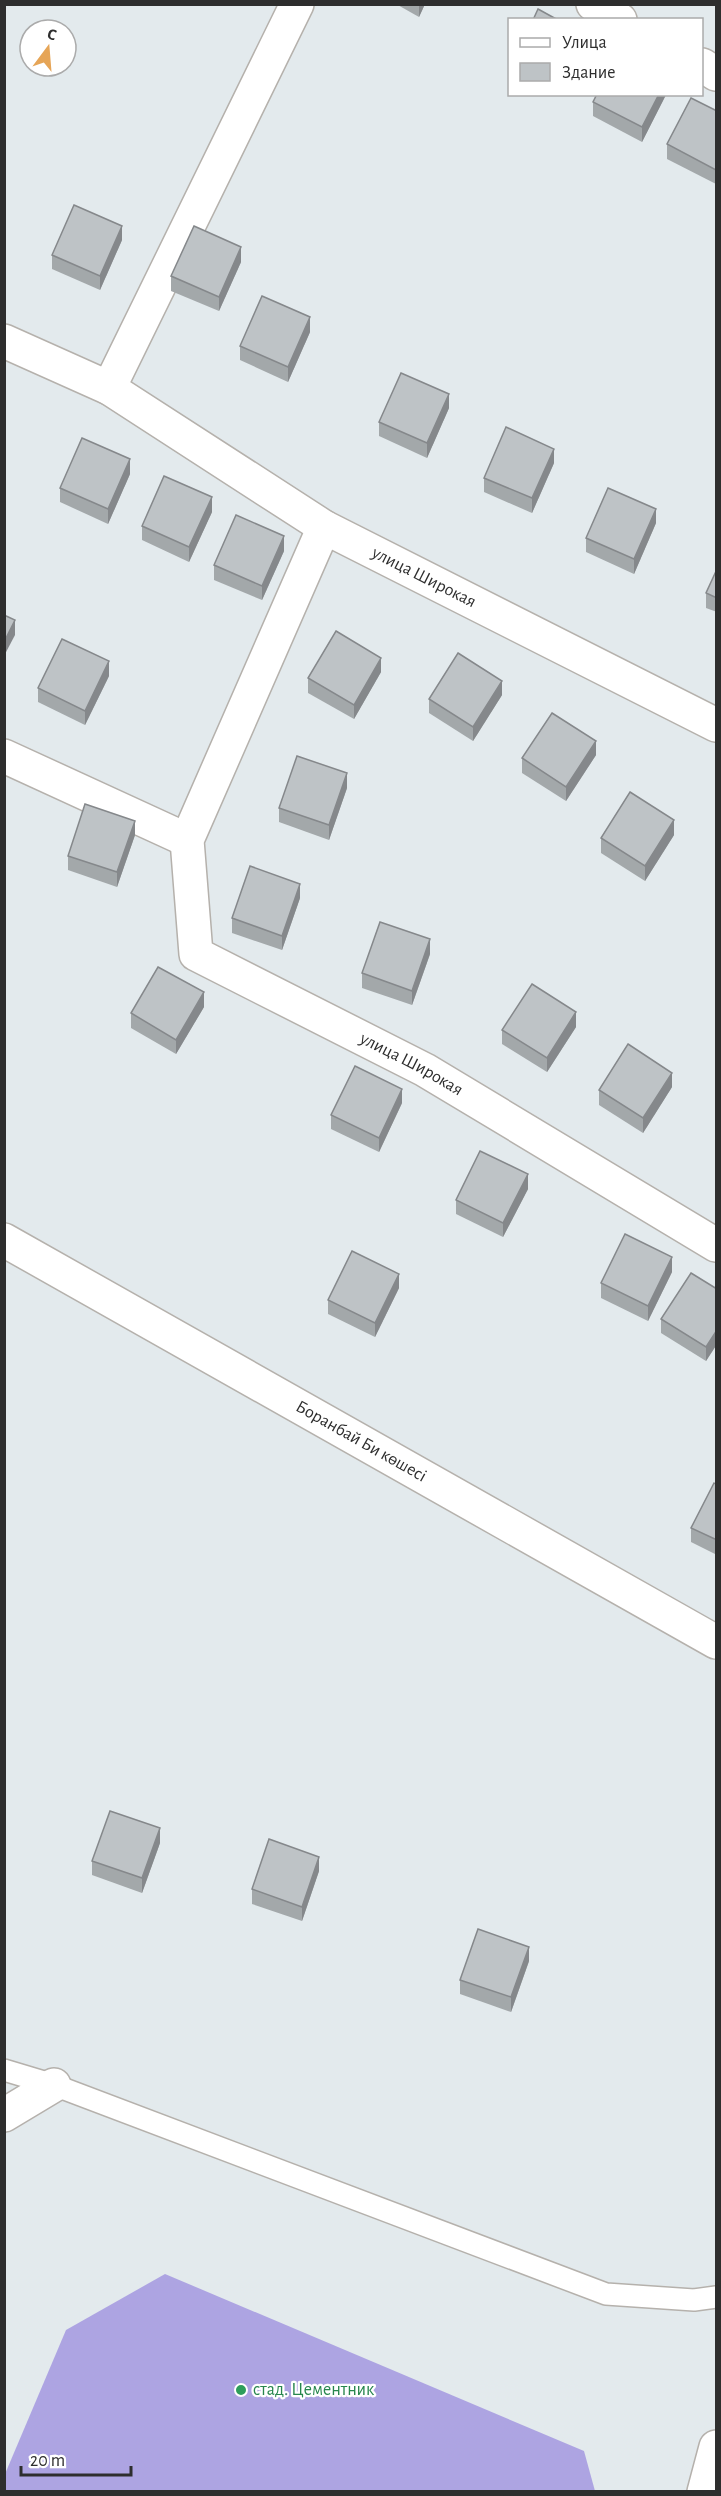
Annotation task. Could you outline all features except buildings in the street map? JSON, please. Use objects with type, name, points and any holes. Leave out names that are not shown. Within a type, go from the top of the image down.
[{"type":"street","points":[[109,388],[297,4]]},
{"type":"street","points":[[593,4],[617,18]]},
{"type":"street","points":[[703,66],[717,74]]},
{"type":"street","name":"улица Широкая","points":[[4,341],[109,388],[324,527],[717,725]]},
{"type":"street","name":"улица Широкая","points":[[324,527],[187,840],[196,954],[425,1070],[717,1245]]},
{"type":"street","points":[[4,756],[187,840]]},
{"type":"street","name":"Боранбай Би көшесі","points":[[4,1240],[717,1642]]},
{"type":"street","points":[[4,2115],[54,2085]]},
{"type":"street","points":[[704,2492],[717,2447]]},
{"type":"lane","points":[[4,2070],[54,2085],[606,2294],[694,2300],[717,2296]]},
{"type":"shaded area","name":"стад. Цементник","points":[[165,2274],[584,2451],[595,2491],[5,2491],[5,2474],[66,2330]]},
{"type":"place","name":"стад. Цементник","points":[[241,2390]]}]
